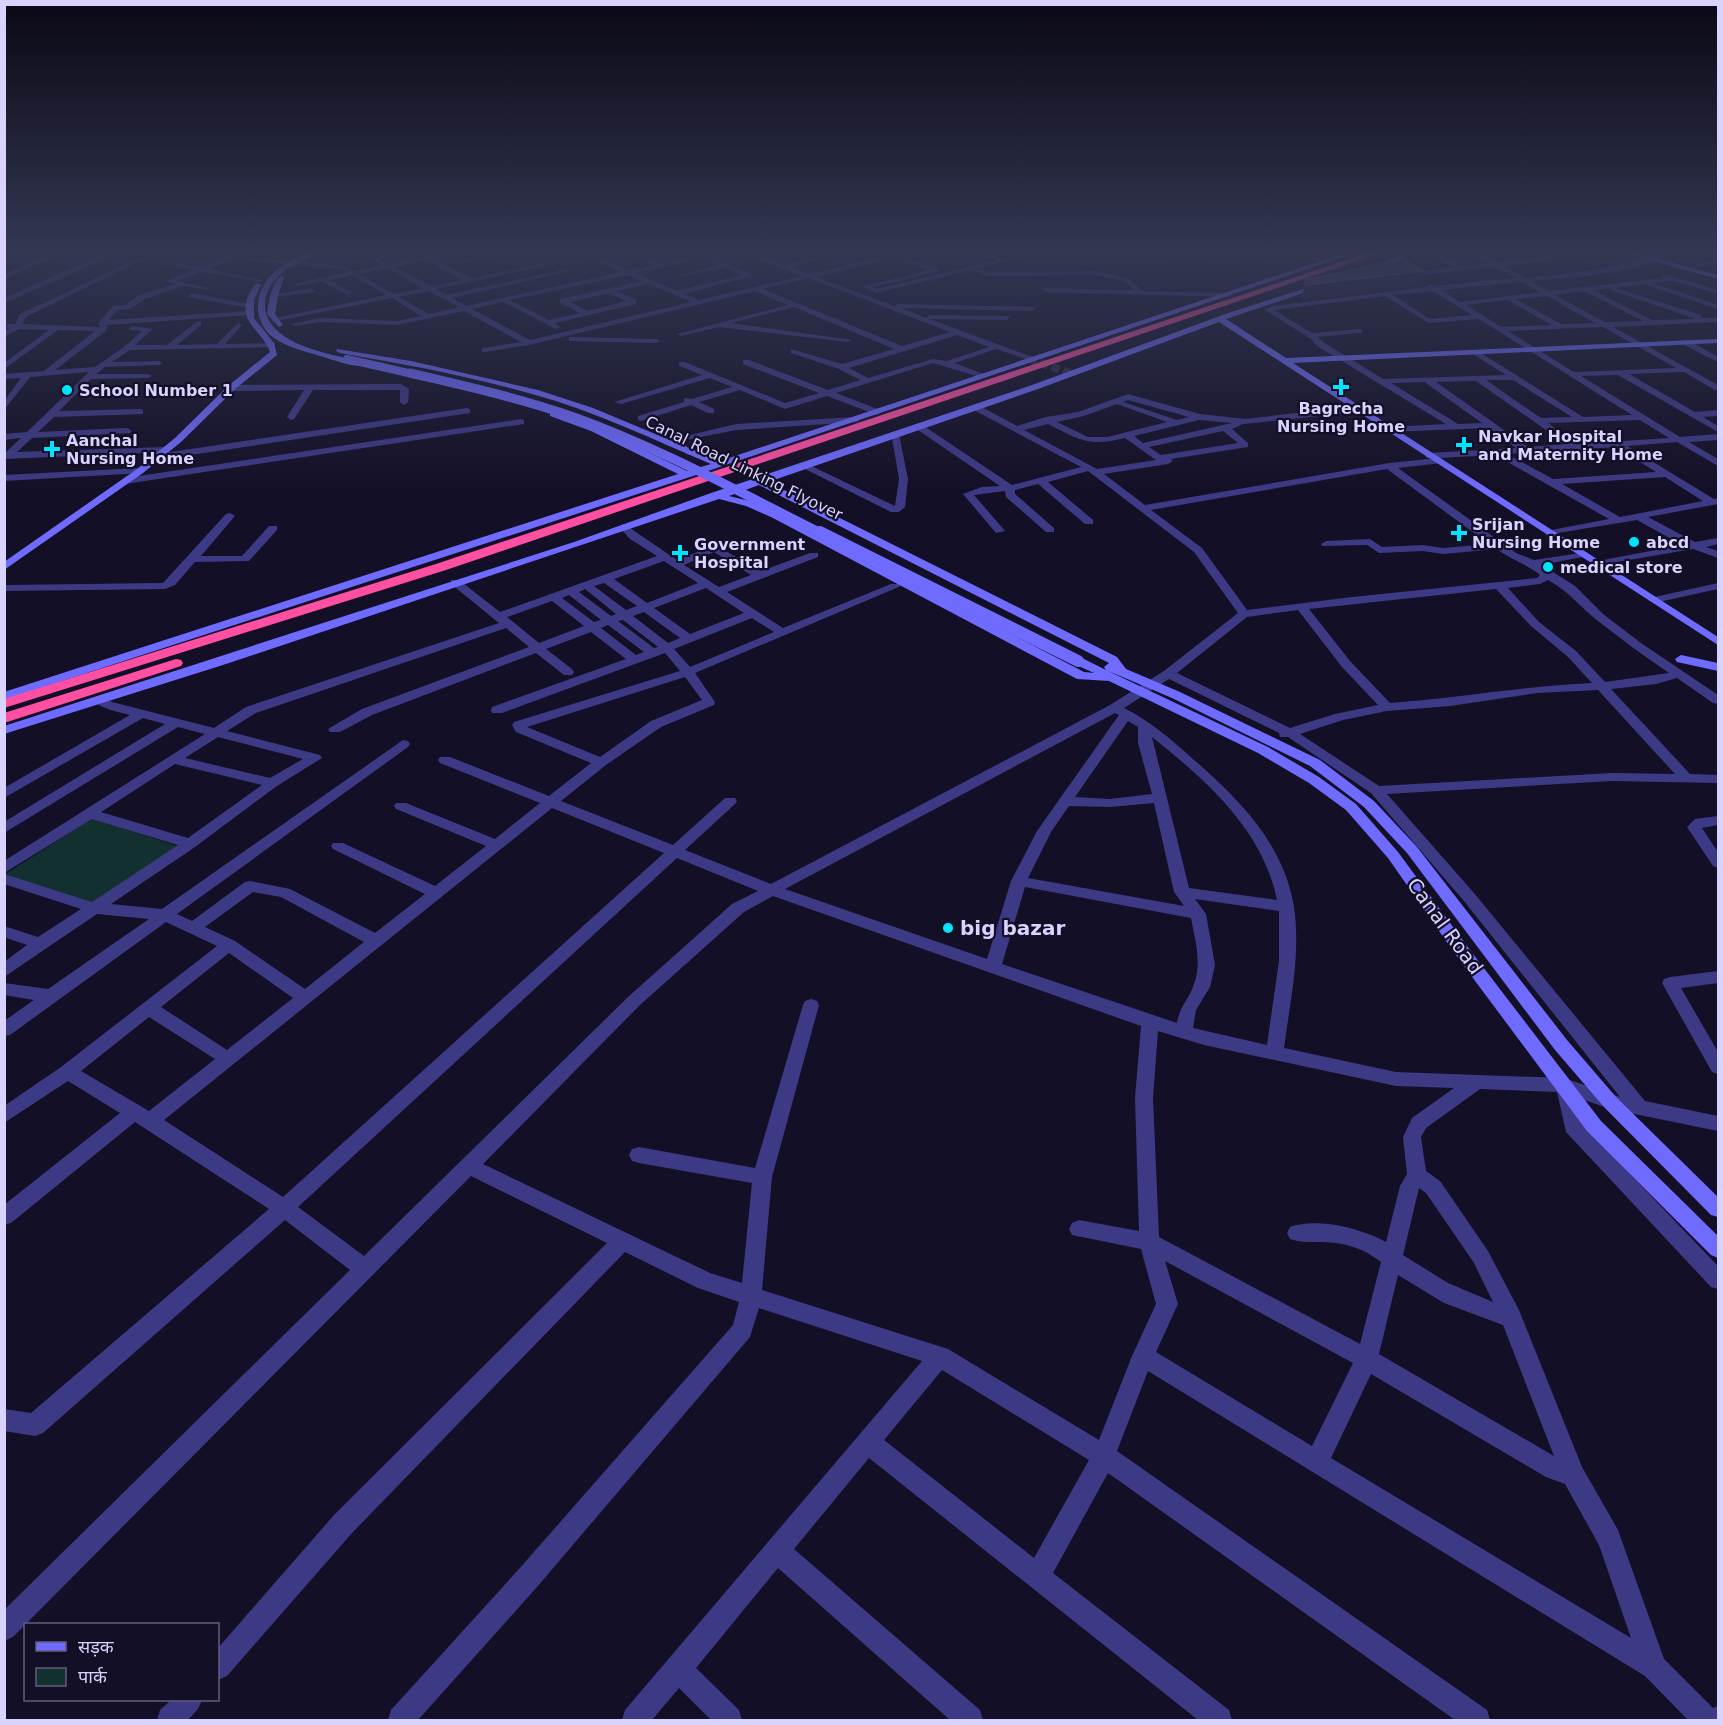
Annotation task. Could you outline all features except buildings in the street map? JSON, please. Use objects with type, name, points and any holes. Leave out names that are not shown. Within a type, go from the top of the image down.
[{"type":"highway","points":[[4,704],[418,574],[1151,328]]},
{"type":"highway","points":[[4,718],[689,495],[1171,328]]},
{"type":"main road","points":[[4,567],[10,559],[140,471],[166,450],[273,349],[256,328]]},
{"type":"main road","points":[[270,328],[273,334],[327,352],[543,410],[594,429],[687,475]]},
{"type":"main road","points":[[282,328],[327,352],[361,353],[535,392],[590,410],[720,464]]},
{"type":"main road","points":[[4,696],[855,420],[1124,328]]},
{"type":"main road","points":[[4,729],[99,700],[624,527],[975,407],[1194,328]]},
{"type":"main road","points":[[1234,328],[1719,642]]},
{"type":"main road","points":[[1284,361],[1719,340]]},
{"type":"main road","name":"Canal Road Linking Flyover","points":[[327,352],[498,393],[574,417],[665,455],[1117,675]]},
{"type":"main road","points":[[715,495],[750,504],[777,516],[1081,676],[1117,675],[1113,660],[758,481]]},
{"type":"main road","points":[[1681,658],[1719,667]]},
{"type":"main road","name":"Canal Road","points":[[1117,675],[1269,739],[1316,763],[1369,804],[1412,850],[1561,1045],[1610,1102],[1719,1209]]},
{"type":"main road","name":"Canal Road","points":[[1146,688],[1263,750],[1314,780],[1351,807],[1394,855],[1471,963],[1594,1126],[1719,1249]]},
{"type":"street","points":[[4,367],[55,328]]},
{"type":"street","points":[[45,374],[99,328]]},
{"type":"street","points":[[6,456],[100,367],[128,348],[149,329],[141,328]]},
{"type":"street","points":[[169,347],[191,328]]},
{"type":"street","points":[[219,346],[235,328]]},
{"type":"street","points":[[503,328],[530,343]]},
{"type":"street","points":[[558,328],[569,334]]},
{"type":"street","points":[[485,350],[530,343],[592,328]]},
{"type":"street","points":[[681,334],[701,328]]},
{"type":"street","points":[[754,328],[848,340]]},
{"type":"street","points":[[852,328],[902,349]]},
{"type":"street","points":[[948,328],[1029,359]]},
{"type":"street","points":[[1299,328],[1320,344],[1455,426]]},
{"type":"street","points":[[1500,329],[1510,328]]},
{"type":"street","points":[[1609,328],[1719,388]]},
{"type":"street","points":[[1500,329],[1529,349],[1575,374],[1719,463]]},
{"type":"street","points":[[1310,335],[1359,331]]},
{"type":"street","points":[[842,367],[957,332]]},
{"type":"street","points":[[554,338],[656,341]]},
{"type":"street","points":[[1685,342],[1719,360]]},
{"type":"street","points":[[128,348],[219,346],[273,349]]},
{"type":"street","points":[[947,363],[996,346]]},
{"type":"street","points":[[794,351],[842,367],[867,381]]},
{"type":"street","points":[[1476,352],[1582,420]]},
{"type":"street","points":[[682,364],[706,376],[785,406],[933,361],[947,363],[980,376]]},
{"type":"street","points":[[746,362],[878,412]]},
{"type":"street","points":[[4,377],[159,363]]},
{"type":"street","points":[[1575,374],[1685,369]]},
{"type":"street","points":[[1619,372],[1719,429]]},
{"type":"street","points":[[4,408],[27,375]]},
{"type":"street","points":[[89,377],[148,376]]},
{"type":"street","points":[[618,402],[706,376]]},
{"type":"street","points":[[1384,381],[1516,377]]},
{"type":"street","points":[[1479,379],[1576,447]]},
{"type":"street","points":[[1429,381],[1526,450]]},
{"type":"street","points":[[291,417],[310,387]]},
{"type":"street","points":[[231,388],[401,387],[405,389],[404,402]]},
{"type":"street","points":[[641,418],[740,387]]},
{"type":"street","points":[[663,389],[673,393]]},
{"type":"street","points":[[4,394],[14,393]]},
{"type":"street","points":[[1016,429],[1046,420],[1081,414],[1128,397],[1199,417],[1245,422]]},
{"type":"street","points":[[683,398],[711,411]]},
{"type":"street","points":[[1114,402],[1178,423]]},
{"type":"street","points":[[975,407],[1093,470],[1198,550],[1244,614]]},
{"type":"street","points":[[1141,446],[1245,422],[1358,409]]},
{"type":"street","points":[[157,457],[467,411]]},
{"type":"street","points":[[52,414],[140,412]]},
{"type":"street","points":[[1694,415],[1719,413]]},
{"type":"street","points":[[1046,420],[1086,440],[1107,440],[1199,417]]},
{"type":"street","points":[[1541,421],[1642,417]]},
{"type":"street","points":[[688,452],[674,440],[736,426],[855,420]]},
{"type":"street","points":[[125,481],[521,422]]},
{"type":"street","points":[[387,423],[394,441]]},
{"type":"street","points":[[1391,430],[1489,425]]},
{"type":"street","points":[[918,426],[1010,488]]},
{"type":"street","points":[[1126,435],[1159,458],[1245,445],[1225,428]]},
{"type":"street","points":[[4,436],[127,431]]},
{"type":"street","points":[[802,465],[895,510],[900,507],[905,474],[894,434]]},
{"type":"street","points":[[1143,508],[1435,458],[1719,437]]},
{"type":"street","points":[[1618,444],[1715,502]]},
{"type":"street","points":[[1000,531],[968,494],[982,490],[1010,488],[1093,470],[1256,449]]},
{"type":"street","points":[[6,456],[166,450]]},
{"type":"street","points":[[1497,452],[1619,520]]},
{"type":"street","points":[[1389,466],[1498,546],[1512,555],[1533,563],[1547,575],[1571,588],[1599,616],[1636,646],[1719,700]]},
{"type":"street","points":[[4,478],[140,471]]},
{"type":"street","points":[[1554,483],[1666,474]]},
{"type":"street","points":[[1041,481],[1089,522]]},
{"type":"street","points":[[1010,488],[1010,495],[1050,530]]},
{"type":"street","points":[[1550,533],[1715,502]]},
{"type":"street","points":[[4,588],[165,586],[230,516]]},
{"type":"street","points":[[1638,516],[1695,546],[1719,555]]},
{"type":"street","points":[[624,527],[665,557],[783,633]]},
{"type":"street","points":[[192,559],[245,559],[273,528]]},
{"type":"street","points":[[1326,543],[1370,542],[1378,550],[1406,551],[1423,548],[1443,551],[1498,546]]},
{"type":"street","points":[[1598,564],[1719,542]]},
{"type":"street","points":[[676,564],[716,548],[759,575]]},
{"type":"street","points":[[1533,563],[1583,554]]},
{"type":"street","points":[[335,729],[368,712],[625,614],[759,575],[814,555]]},
{"type":"street","points":[[4,868],[251,710],[502,620],[586,585],[665,557]]},
{"type":"street","points":[[4,1628],[643,993],[738,908],[1121,711],[1146,688],[1168,674],[1244,614],[1540,581],[1547,575]]},
{"type":"street","points":[[605,578],[688,638]]},
{"type":"street","points":[[455,582],[568,672]]},
{"type":"street","points":[[4,1217],[142,1117],[228,1059],[601,762],[656,724],[710,702],[666,647],[586,585]]},
{"type":"street","points":[[601,762],[521,729],[519,725],[688,672],[895,586]]},
{"type":"street","points":[[1500,586],[1535,624],[1572,654],[1686,778]]},
{"type":"street","points":[[1654,600],[1718,587]]},
{"type":"street","points":[[571,591],[652,653]]},
{"type":"street","points":[[555,597],[635,660]]},
{"type":"street","points":[[1301,607],[1346,664],[1388,707]]},
{"type":"street","points":[[497,710],[753,614]]},
{"type":"street","points":[[1168,674],[1290,733],[1376,790],[1469,897],[1640,1108]]},
{"type":"street","points":[[1269,739],[1340,717],[1388,707],[1450,702],[1537,689],[1602,686],[1656,680],[1678,674]]},
{"type":"street","points":[[4,971],[40,944],[190,844],[272,783],[315,758],[140,714],[107,705],[99,700]]},
{"type":"street","points":[[1121,711],[1145,723],[1224,792],[1260,836],[1278,871],[1286,907],[1287,949],[1275,1053]]},
{"type":"street","points":[[993,966],[1019,881],[1044,831],[1066,801],[1121,711]]},
{"type":"street","points":[[4,794],[140,714]]},
{"type":"street","points":[[4,829],[176,723]]},
{"type":"street","points":[[1145,723],[1144,743],[1160,798],[1182,892],[1198,914],[1207,965],[1202,987],[1188,1009],[1184,1032]]},
{"type":"street","points":[[4,1030],[403,744]]},
{"type":"street","points":[[174,760],[272,783]]},
{"type":"street","points":[[445,760],[771,890],[1184,1032],[1396,1079],[1564,1085],[1610,1102],[1719,1123]]},
{"type":"street","points":[[1376,790],[1612,777],[1719,779]]},
{"type":"street","points":[[1066,801],[1110,803],[1160,798]]},
{"type":"street","points":[[4,1420],[35,1425],[284,1208],[730,801]]},
{"type":"street","points":[[401,806],[496,845]]},
{"type":"street","points":[[89,813],[190,844]]},
{"type":"street","points":[[1719,821],[1700,822],[1694,828],[1719,863]]},
{"type":"street","points":[[338,846],[436,893]]},
{"type":"street","points":[[4,879],[95,908],[165,915],[229,945],[305,997]]},
{"type":"street","points":[[1019,881],[1198,914]]},
{"type":"street","points":[[193,928],[250,886],[285,893],[376,941]]},
{"type":"street","points":[[1182,892],[1286,907]]},
{"type":"street","points":[[4,931],[40,944]]},
{"type":"street","points":[[4,1116],[67,1072],[229,945]]},
{"type":"street","points":[[1719,977],[1670,983],[1719,1067]]},
{"type":"street","points":[[4,989],[51,996]]},
{"type":"street","points":[[401,1720],[528,1578],[742,1329],[751,1297],[762,1177],[811,1005]]},
{"type":"street","points":[[149,1008],[228,1059]]},
{"type":"street","points":[[1037,1578],[1104,1456],[1143,1356],[1167,1304],[1149,1242],[1144,1098],[1150,1022]]},
{"type":"street","points":[[67,1072],[284,1208],[366,1269]]},
{"type":"street","points":[[1475,1083],[1419,1123],[1412,1137],[1418,1175],[1433,1187],[1480,1257],[1511,1317],[1573,1476],[1609,1539],[1654,1667]]},
{"type":"street","points":[[1564,1085],[1573,1127],[1719,1280]]},
{"type":"street","points":[[639,1155],[762,1177]]},
{"type":"street","points":[[469,1166],[705,1281],[940,1356],[1104,1456],[1477,1720]]},
{"type":"street","points":[[1317,1462],[1367,1359],[1410,1186],[1418,1175]]},
{"type":"street","points":[[1079,1229],[1112,1233],[1149,1242],[1367,1359],[1554,1469],[1573,1476]]},
{"type":"street","points":[[1297,1233],[1347,1235],[1366,1241],[1419,1278],[1479,1309],[1511,1317]]},
{"type":"street","points":[[219,1666],[343,1524],[621,1242]]},
{"type":"street","points":[[635,1720],[940,1356]]},
{"type":"street","points":[[1143,1356],[1654,1667],[1706,1720]]},
{"type":"street","points":[[868,1442],[1219,1720]]},
{"type":"street","points":[[777,1551],[970,1720]]},
{"type":"street","points":[[678,1669],[729,1720]]},
{"type":"street","points":[[170,1720],[188,1701]]},
{"type":"green space","points":[[93,818],[180,847],[94,907],[4,875]]},
{"type":"tunnel","points":[[1029,359],[1070,373]]},
{"type":"place","name":"Bagrecha Nursing Home","points":[[1341,387]]},
{"type":"place","name":"School Number 1","points":[[67,390]]},
{"type":"place","name":"Navkar Hospital and Maternity Home","points":[[1464,445]]},
{"type":"place","name":"Aanchal Nursing Home","points":[[52,449]]},
{"type":"place","name":"Srijan Nursing Home","points":[[1459,533]]},
{"type":"place","name":"abcd","points":[[1634,542]]},
{"type":"place","name":"Government Hospital","points":[[680,553]]},
{"type":"place","name":"medical store","points":[[1548,567]]},
{"type":"place","name":"big bazar","points":[[948,928]]}]
